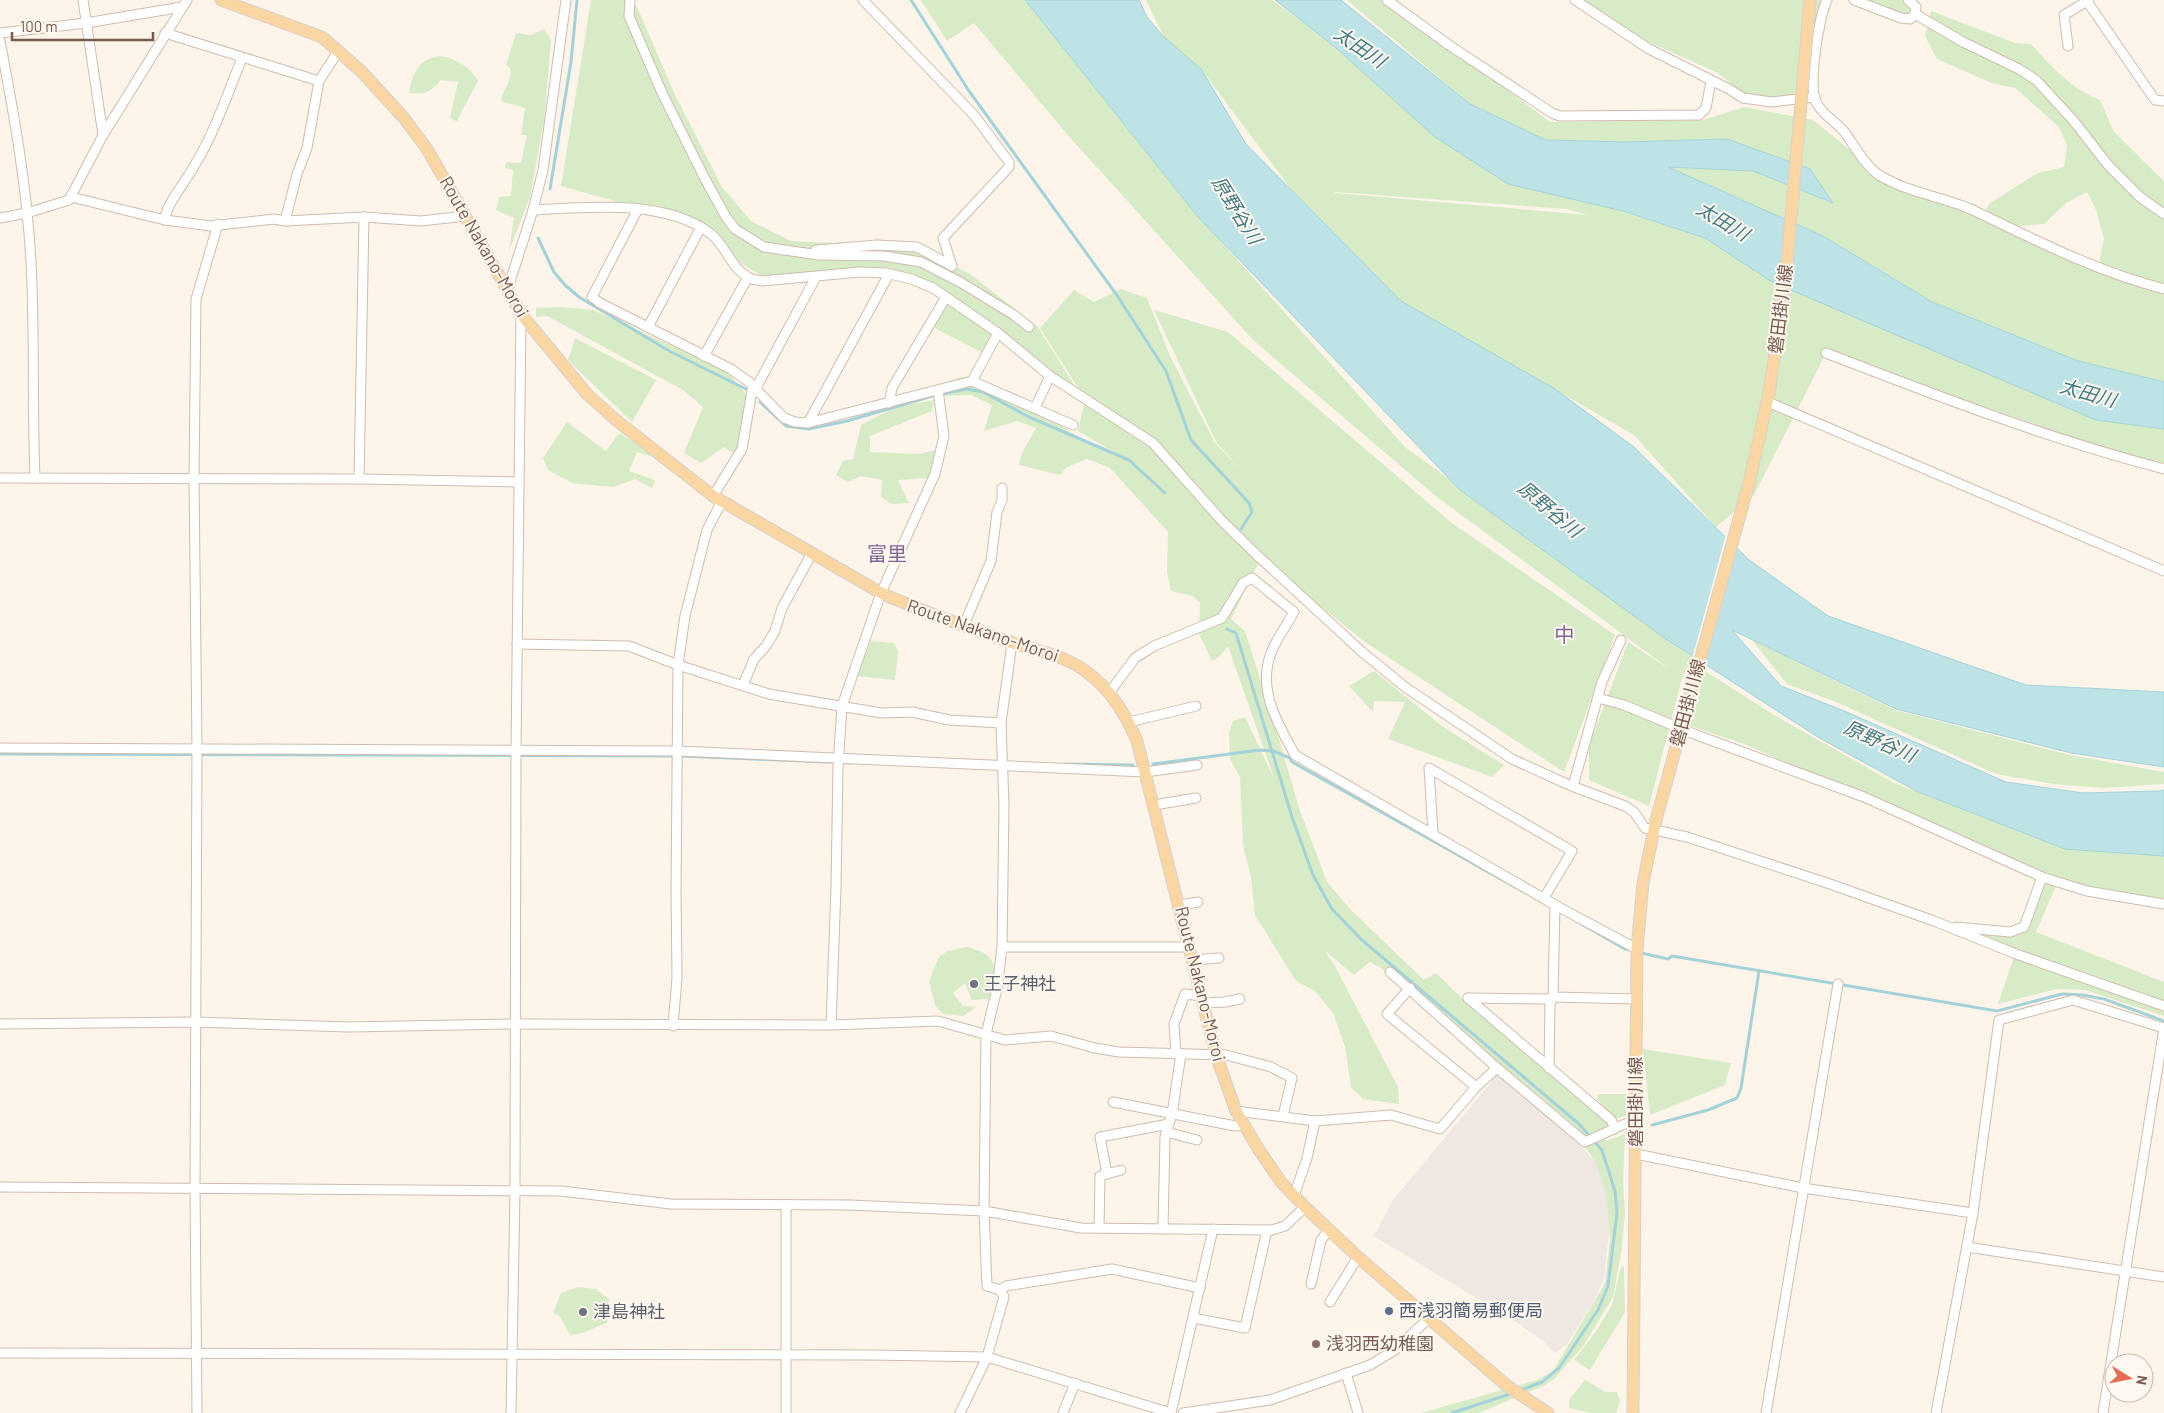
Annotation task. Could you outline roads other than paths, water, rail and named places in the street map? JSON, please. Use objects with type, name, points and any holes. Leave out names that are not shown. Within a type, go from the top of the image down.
[{"type":"main road","name":"Route Nakano-Moroi","points":[[222,0],[322,37],[362,72],[404,118],[427,149],[521,314],[587,394],[616,420],[717,499],[881,593],[1012,643],[1065,659],[1088,672],[1109,693],[1129,722],[1137,740],[1216,1055],[1236,1111],[1244,1125],[1281,1182],[1329,1230],[1506,1385],[1548,1413]]},
{"type":"main road","name":"磐田掛川線","points":[[1633,1413],[1637,948],[1643,883],[1654,826],[1750,479],[1770,387],[1785,286],[1810,0]]},
{"type":"street","points":[[82,0],[102,135]]},
{"type":"street","points":[[507,291],[533,210],[543,170],[566,0]]},
{"type":"street","points":[[630,0],[630,16],[664,95],[726,217],[735,228],[753,242],[764,247],[796,253],[884,256],[920,262],[960,282],[1014,315],[1029,327]]},
{"type":"street","points":[[796,253],[877,245],[917,247],[952,266],[943,238],[1009,167],[1010,162],[974,115],[863,0]]},
{"type":"street","points":[[1387,0],[1449,45],[1552,113],[1560,116],[1699,115],[1706,108],[1711,81]]},
{"type":"street","points":[[1575,0],[1649,49],[1743,98],[1772,102],[1815,97]]},
{"type":"street","points":[[1827,0],[1822,10],[1817,37],[1813,89],[1816,102],[1823,112],[1843,131],[1878,174],[1897,183],[1964,206],[2084,263],[2164,290]]},
{"type":"street","points":[[1854,0],[1902,18],[1910,19],[1915,14],[1916,7],[1908,0]]},
{"type":"street","points":[[2068,46],[2064,15],[2087,0],[2155,100],[2164,101]]},
{"type":"street","points":[[35,478],[31,262],[14,108],[0,35],[86,23],[184,4]]},
{"type":"street","points":[[0,218],[27,214],[69,200],[102,135],[164,33],[184,4]]},
{"type":"street","points":[[1915,14],[1963,42],[2019,69],[2036,80],[2074,120],[2108,165],[2140,197],[2164,214]]},
{"type":"street","points":[[164,33],[319,81]]},
{"type":"street","points":[[285,221],[297,174],[307,148],[319,81],[339,50]]},
{"type":"street","points":[[165,220],[164,216],[174,197],[202,153],[242,58]]},
{"type":"street","points":[[71,197],[165,220],[211,226],[274,219],[285,221],[364,217],[421,221],[465,216]]},
{"type":"street","points":[[533,210],[603,206],[638,209],[663,214],[700,227],[712,235],[723,247],[734,266],[748,277],[762,281],[860,272],[889,274],[912,279],[934,288],[998,334],[1050,376],[1153,443],[1222,521],[1361,652],[1405,687],[1512,759],[1573,786],[1625,806],[1634,812],[1645,828],[1654,826],[1751,857],[1950,927],[2016,954],[2164,1006]]},
{"type":"street","points":[[638,209],[592,297],[600,303],[731,369],[754,387],[784,418],[795,422],[808,423],[889,402],[939,393],[972,382],[1073,425]]},
{"type":"street","points":[[358,479],[364,217]]},
{"type":"street","points":[[197,1413],[195,1022],[197,748],[194,479],[196,299],[218,224]]},
{"type":"street","points":[[648,327],[700,227]]},
{"type":"street","points":[[808,423],[889,274]]},
{"type":"street","points":[[704,356],[748,277]]},
{"type":"street","points":[[673,1026],[677,978],[678,665],[685,616],[717,499],[742,449],[754,387],[816,277]]},
{"type":"street","points":[[889,402],[892,388],[946,297]]},
{"type":"street","points":[[511,1413],[515,1190],[516,751],[521,314]]},
{"type":"street","points":[[972,382],[998,334]]},
{"type":"street","points":[[1826,353],[1911,386],[2088,448],[2164,468]]},
{"type":"street","points":[[1034,408],[1050,376]]},
{"type":"street","points":[[831,1025],[838,758],[842,706],[881,593],[934,474],[942,451],[944,436],[939,393]]},
{"type":"street","points":[[1766,407],[2164,571]]},
{"type":"street","points":[[0,478],[358,479],[519,482]]},
{"type":"street","points":[[964,625],[991,561],[997,512],[1002,500],[1002,488]]},
{"type":"street","points":[[743,685],[754,659],[766,646],[775,631],[782,608],[812,553]]},
{"type":"street","points":[[1109,693],[1136,658],[1154,646],[1222,618],[1243,584],[1252,578],[1294,612],[1271,653],[1266,682],[1274,718],[1295,755],[1555,905],[1637,948]]},
{"type":"street","points":[[1573,786],[1598,698],[1614,652],[1621,640]]},
{"type":"street","points":[[960,1413],[987,1358],[1004,1297],[1000,1290],[987,1286],[984,1212],[986,1034],[997,988],[1002,947],[1004,764],[1001,723],[1012,643]]},
{"type":"street","points":[[517,644],[629,646],[678,665],[769,694],[881,713],[912,712],[949,720],[1001,723]]},
{"type":"street","points":[[1598,698],[1624,705],[1694,734],[1864,797],[2042,877],[2087,891],[2164,904]]},
{"type":"street","points":[[1129,722],[1196,706]]},
{"type":"street","points":[[0,748],[678,751],[1004,764],[1145,772],[1197,765]]},
{"type":"street","points":[[1433,834],[1429,768],[1572,851],[1544,898]]},
{"type":"street","points":[[1154,805],[1196,798]]},
{"type":"street","points":[[1950,927],[2010,932],[2024,927],[2042,877]]},
{"type":"street","points":[[1179,905],[1198,902]]},
{"type":"street","points":[[1550,1068],[1555,905]]},
{"type":"street","points":[[1002,947],[1190,947]]},
{"type":"street","points":[[1193,960],[1219,958]]},
{"type":"street","points":[[1390,972],[1497,1068],[1584,1142],[1636,1119]]},
{"type":"street","points":[[1766,1413],[1838,984]]},
{"type":"street","points":[[1410,988],[1387,1014],[1476,1087]]},
{"type":"street","points":[[1163,1229],[1164,1150],[1172,1114],[1179,1054],[1174,1024],[1185,994],[1203,1000],[1225,1002],[1240,999]]},
{"type":"street","points":[[1615,1128],[1611,1120],[1468,998],[1637,999]]},
{"type":"street","points":[[1936,1413],[1973,1213],[1999,1020],[2073,1000],[2164,1028],[2103,1413]]},
{"type":"street","points":[[0,1024],[195,1022],[349,1027],[516,1024],[673,1026],[831,1025],[938,1021],[1005,1040],[1050,1036],[1095,1048],[1119,1052],[1226,1055],[1271,1067],[1292,1078],[1283,1116]]},
{"type":"street","points":[[1236,1111],[1315,1121],[1391,1115],[1440,1129],[1476,1087],[1497,1068]]},
{"type":"street","points":[[1113,1102],[1235,1126],[1244,1125]]},
{"type":"street","points":[[1294,1196],[1307,1158],[1315,1121]]},
{"type":"street","points":[[1107,1174],[1100,1137],[1168,1128],[1197,1140]]},
{"type":"street","points":[[1636,1154],[1803,1188],[1973,1213]]},
{"type":"street","points":[[1099,1228],[1100,1176],[1121,1170]]},
{"type":"street","points":[[0,1187],[575,1191],[671,1204],[850,1205],[984,1212],[1066,1227],[1163,1229],[1280,1229],[1305,1207]]},
{"type":"street","points":[[786,1205],[786,1413]]},
{"type":"street","points":[[0,1353],[198,1355],[512,1354],[987,1358],[1171,1413],[1213,1229]]},
{"type":"street","points":[[1193,1318],[1245,1328],[1267,1230]]},
{"type":"street","points":[[1311,1284],[1321,1240],[1329,1230]]},
{"type":"street","points":[[1967,1247],[2164,1277]]},
{"type":"street","points":[[1330,1302],[1358,1257]]},
{"type":"street","points":[[1000,1290],[1006,1286],[1112,1269],[1200,1288]]},
{"type":"street","points":[[1183,1413],[1264,1402],[1370,1365],[1395,1350],[1429,1318]]},
{"type":"street","points":[[1346,1374],[1358,1413]]},
{"type":"street","points":[[1063,1413],[1075,1383]]},
{"type":"water","name":"原野谷川","points":[[1025,0],[1139,0],[1147,17],[1164,37],[1201,69],[1246,144],[1401,301],[1555,389],[1634,447],[1748,559],[1828,616],[2026,685],[2164,692],[2164,767],[2071,753],[1896,709],[1732,630],[1781,686],[1842,710],[2006,782],[2083,793],[2164,790],[2164,856],[2065,849],[1916,791],[1816,736],[1666,639],[1460,490],[1199,218]]},
{"type":"water","name":"太田川","points":[[1275,0],[1341,0],[1470,104],[1546,140],[1627,142],[1727,139],[1810,169],[1833,203],[1753,171],[1668,167],[1823,236],[1932,302],[2078,361],[2164,382],[2164,429],[2096,420],[1772,282],[1705,238],[1623,211],[1508,184],[1435,137],[1335,47]]},
{"type":"waterway","points":[[550,189],[571,62],[577,0]]},
{"type":"waterway","points":[[911,0],[969,91],[1116,294],[1166,371],[1191,440],[1249,503],[1252,512],[1241,529]]},
{"type":"waterway","points":[[538,238],[554,272],[579,297],[671,352],[748,390]]},
{"type":"waterway","points":[[760,402],[786,426],[809,429],[847,421],[936,395],[967,389],[983,392],[1029,417],[1129,460],[1165,493]]},
{"type":"waterway","points":[[1227,629],[1236,633],[1292,817],[1313,875],[1332,909],[1362,940],[1579,1124],[1602,1150],[1615,1191],[1617,1213],[1608,1286],[1598,1310],[1559,1368],[1542,1382],[1521,1390]]},
{"type":"waterway","points":[[1153,764],[1260,750],[1273,751],[1290,758],[1292,762],[1524,892]]},
{"type":"waterway","points":[[0,754],[682,756],[852,763]]},
{"type":"waterway","points":[[1066,764],[1133,765]]},
{"type":"waterway","points":[[1578,922],[1625,949],[1632,950]]},
{"type":"waterway","points":[[1641,953],[1668,959],[1672,956],[1997,1011],[2062,994],[2082,995],[2104,999],[2164,1021]]},
{"type":"waterway","points":[[1652,1125],[1708,1110],[1737,1098],[1741,1088],[1759,971]]},
{"type":"waterway","points":[[1452,1413],[1513,1393]]},
{"type":"place","name":"王子神社","points":[[974,984]]},
{"type":"place","name":"西浅羽簡易郵便局","points":[[1389,1311]]},
{"type":"place","name":"津島神社","points":[[583,1312]]},
{"type":"place","name":"浅羽西幼稚園","points":[[1316,1344]]},
{"type":"district","name":"富里","points":[[887,554]]},
{"type":"district","name":"中","points":[[1564,635]]}]
